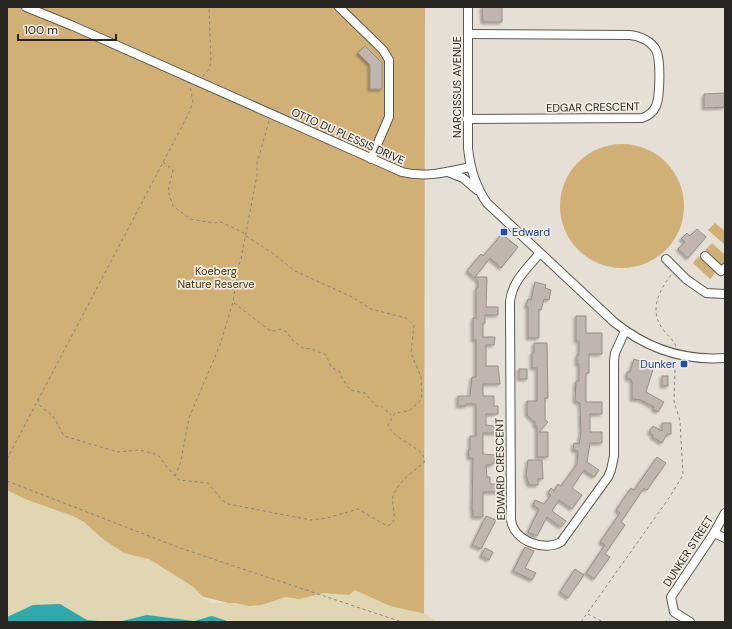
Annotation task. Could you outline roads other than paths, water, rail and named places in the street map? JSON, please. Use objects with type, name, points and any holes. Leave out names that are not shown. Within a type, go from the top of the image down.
[{"type":"street","name":"OTTO DU PLESSIS DRIVE","points":[[26,7],[198,81],[371,159],[412,174],[447,172],[470,167]]},
{"type":"street","points":[[339,7],[383,50],[389,60],[389,117],[371,159]]},
{"type":"street","name":"NARCISSUS AVENUE","points":[[468,7],[467,119],[470,167]]},
{"type":"street","name":"EDGAR CRESCENT","points":[[467,119],[642,118],[648,116],[656,106],[659,59],[656,50],[648,42],[637,36],[630,35],[468,34]]},
{"type":"street","points":[[470,167],[482,195]]},
{"type":"street","points":[[447,172],[463,178],[482,195],[499,216],[539,254],[625,331],[646,344],[675,354],[699,358],[725,358]]},
{"type":"street","name":"EDWARD CRESCENT","points":[[539,254],[516,281],[512,288],[510,302],[511,520],[514,529],[527,540],[545,546],[556,545],[561,542],[608,478],[614,456],[614,360],[615,353],[625,331]]},
{"type":"street","points":[[705,256],[721,271],[725,268]]},
{"type":"street","points":[[666,259],[686,279],[706,293],[725,294]]},
{"type":"street","name":"DUNKER STREET","points":[[690,622],[674,612],[670,602],[671,597],[676,587],[714,533],[725,513]]},
{"type":"street","points":[[714,533],[725,538]]},
{"type":"water","points":[[60,604],[87,620],[110,622],[7,622],[7,617],[33,605]]},
{"type":"water","points":[[147,615],[194,621],[212,616],[230,622],[118,622]]},
{"type":"place","name":"Edward","points":[[504,232]]},
{"type":"place","name":"Dunker","points":[[684,364]]},
{"type":"park label","name":"Koeberg Nature Reserve","points":[[216,277]]}]
